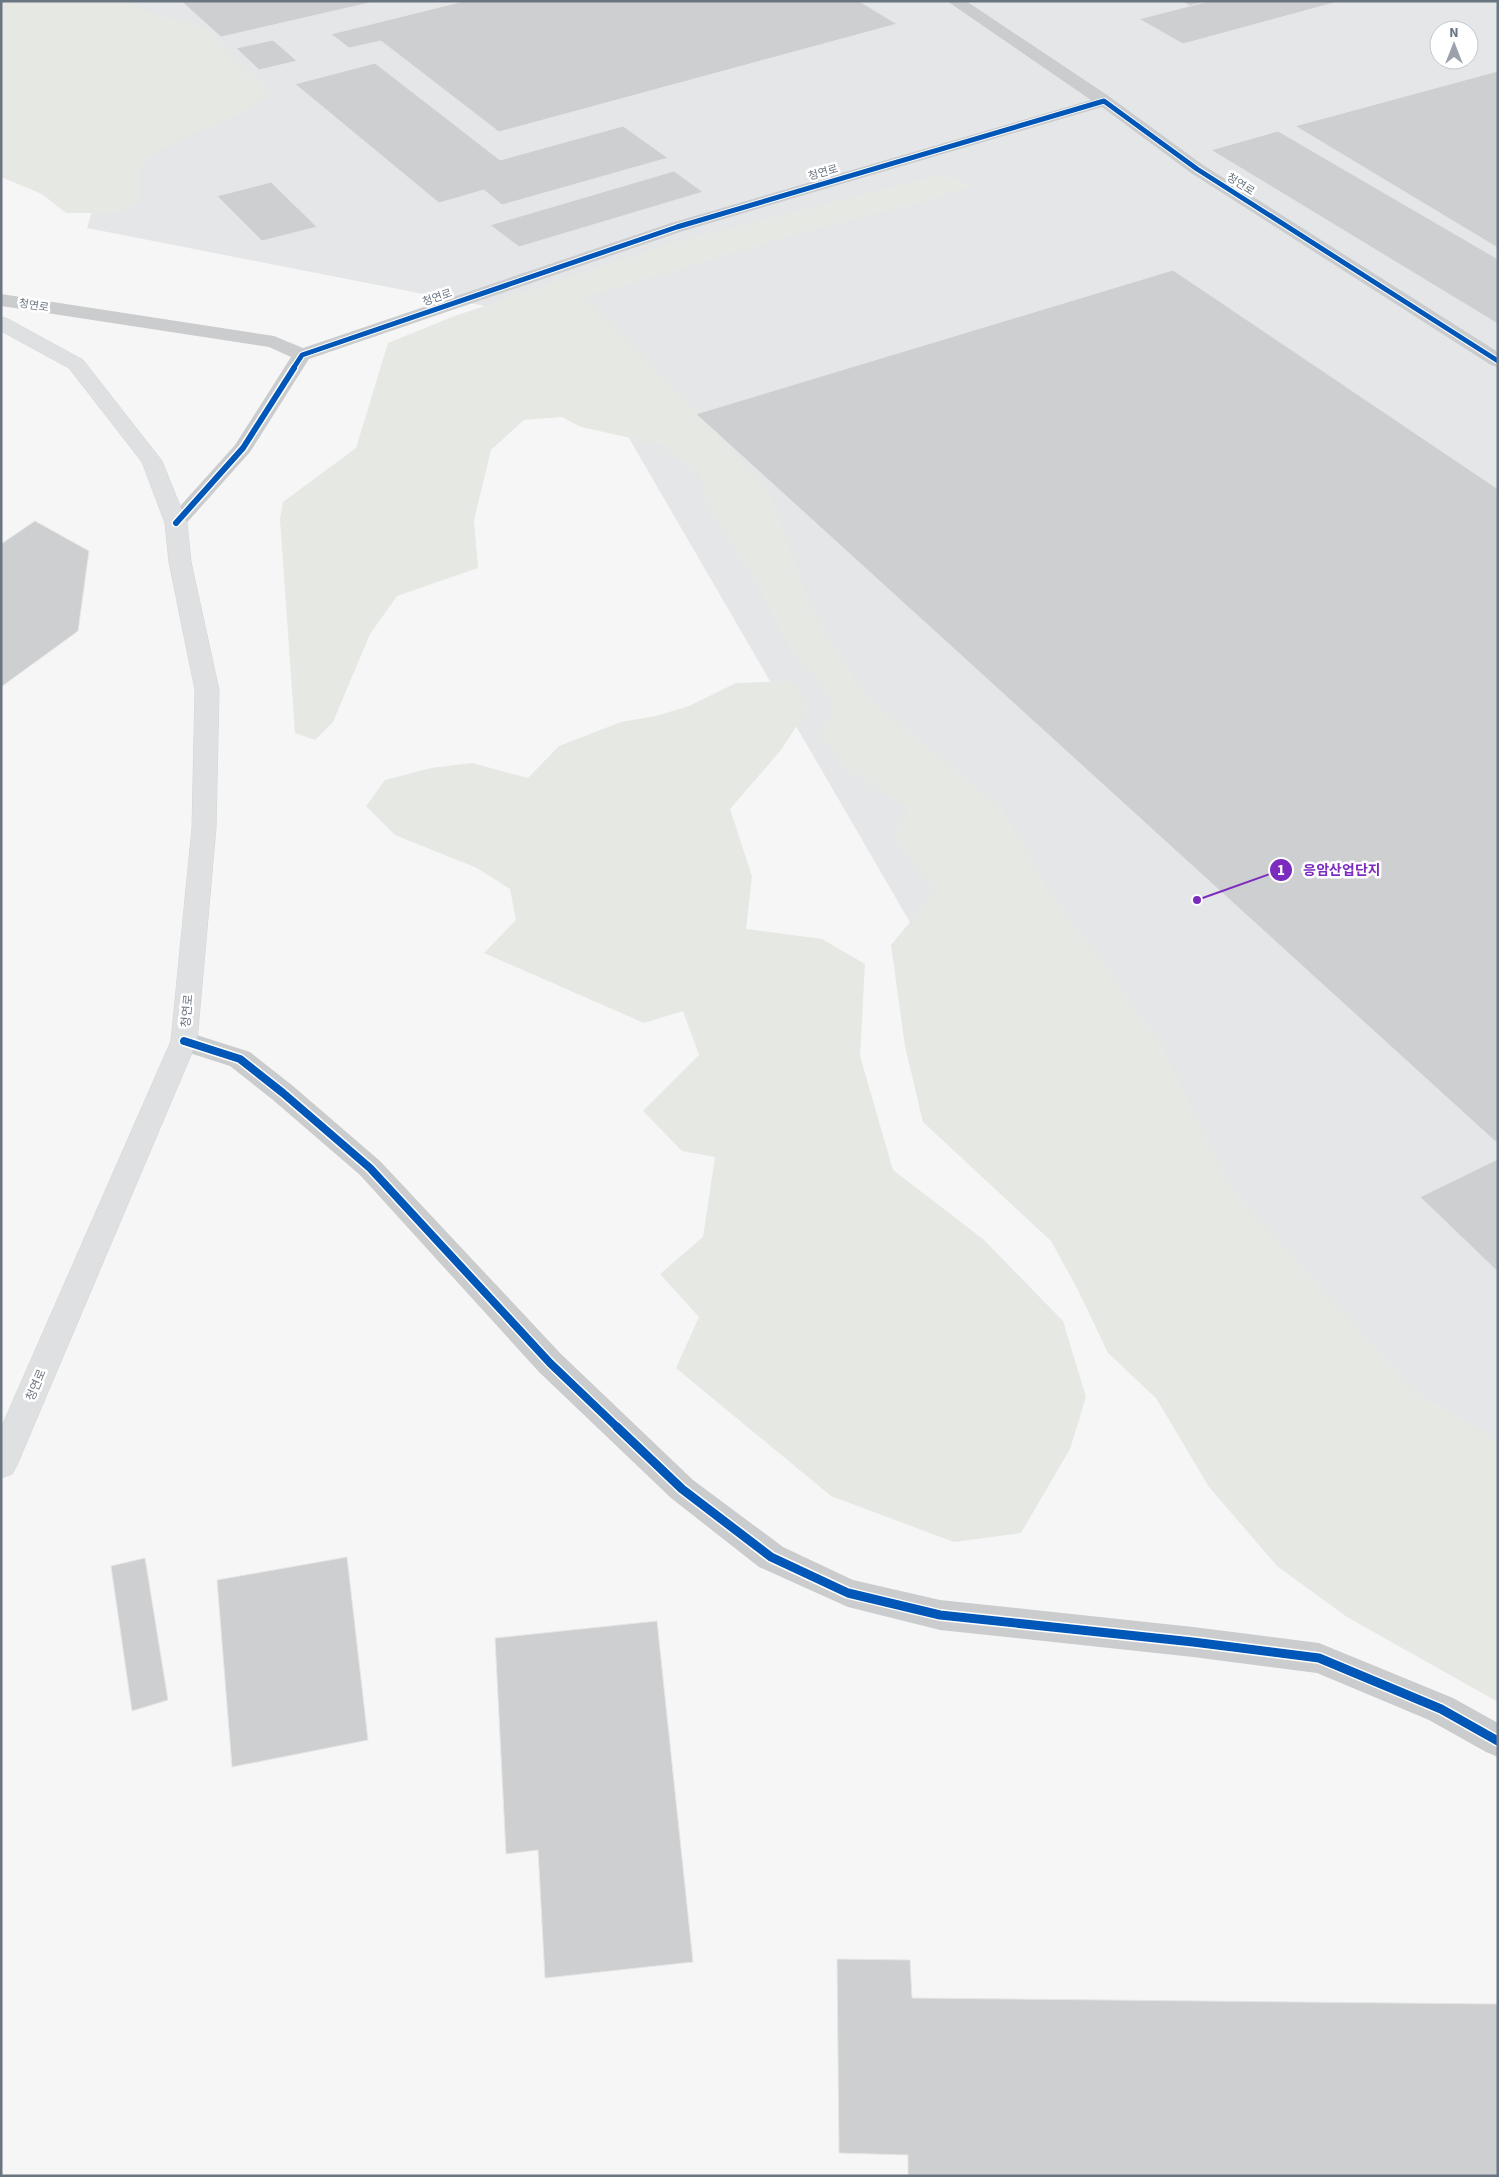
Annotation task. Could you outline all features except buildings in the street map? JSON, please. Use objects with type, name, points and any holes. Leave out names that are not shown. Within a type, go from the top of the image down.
[{"type":"main road","name":"청연로","points":[[1,323],[76,364],[152,461],[176,522],[180,562],[207,690],[204,828],[184,1041],[1,1465]]},
{"type":"street","name":"청연로","points":[[955,1],[1104,101],[1197,169],[1498,362]]},
{"type":"street","name":"청연로","points":[[1,300],[274,342],[302,355],[677,227],[1104,101]]},
{"type":"street","points":[[176,522],[244,448],[302,355]]},
{"type":"street","points":[[184,1041],[240,1059],[283,1093],[370,1168],[550,1363],[682,1489],[771,1557],[848,1593],[940,1615],[1193,1642],[1319,1658],[1441,1709],[1498,1741]]},
{"type":"shaded area","points":[[1,1],[125,1],[152,14],[209,29],[234,61],[259,80],[269,93],[238,115],[179,139],[147,157],[139,172],[140,201],[120,213],[66,213],[42,194],[1,177]]},
{"type":"shaded area","points":[[101,1],[1498,1],[1498,1625],[1233,1479],[561,321],[87,228],[110,149]]},
{"type":"shaded area","points":[[944,174],[972,186],[927,201],[800,233],[585,297],[704,420],[768,490],[810,606],[864,695],[1002,809],[1044,883],[1160,1043],[1230,1188],[1412,1389],[1498,1442],[1498,1702],[1347,1617],[1277,1566],[1209,1487],[1156,1398],[1108,1353],[1078,1290],[1051,1241],[923,1122],[905,1046],[891,945],[936,891],[893,837],[908,810],[880,789],[847,771],[826,743],[818,738],[832,715],[831,696],[791,650],[758,585],[708,506],[700,475],[659,444],[581,427],[562,417],[524,420],[491,450],[474,520],[478,568],[397,596],[370,634],[333,722],[315,740],[295,733],[280,519],[283,502],[356,448],[388,343],[452,317],[668,244]]},
{"type":"shaded area","points":[[794,681],[807,710],[781,750],[730,809],[752,876],[746,929],[822,939],[865,964],[860,1056],[893,1170],[983,1239],[1063,1321],[1086,1397],[1070,1449],[1021,1533],[954,1542],[831,1496],[676,1368],[699,1317],[660,1274],[703,1237],[715,1157],[682,1151],[643,1111],[699,1055],[683,1011],[644,1023],[484,953],[516,920],[510,889],[477,868],[395,835],[366,806],[385,780],[431,768],[472,763],[528,778],[559,746],[621,722],[656,716],[689,706],[736,683]]},
{"type":"cycle path","points":[[176,523],[243,448],[302,355],[677,227],[1104,101],[1197,169],[1498,361]]},
{"type":"cycle path","points":[[184,1041],[240,1059],[283,1093],[370,1168],[550,1363],[682,1489],[771,1557],[848,1593],[940,1615],[1193,1642],[1319,1658],[1441,1709],[1498,1741]]},
{"type":"place","name":"응암산업단지","points":[[1197,900]]}]
